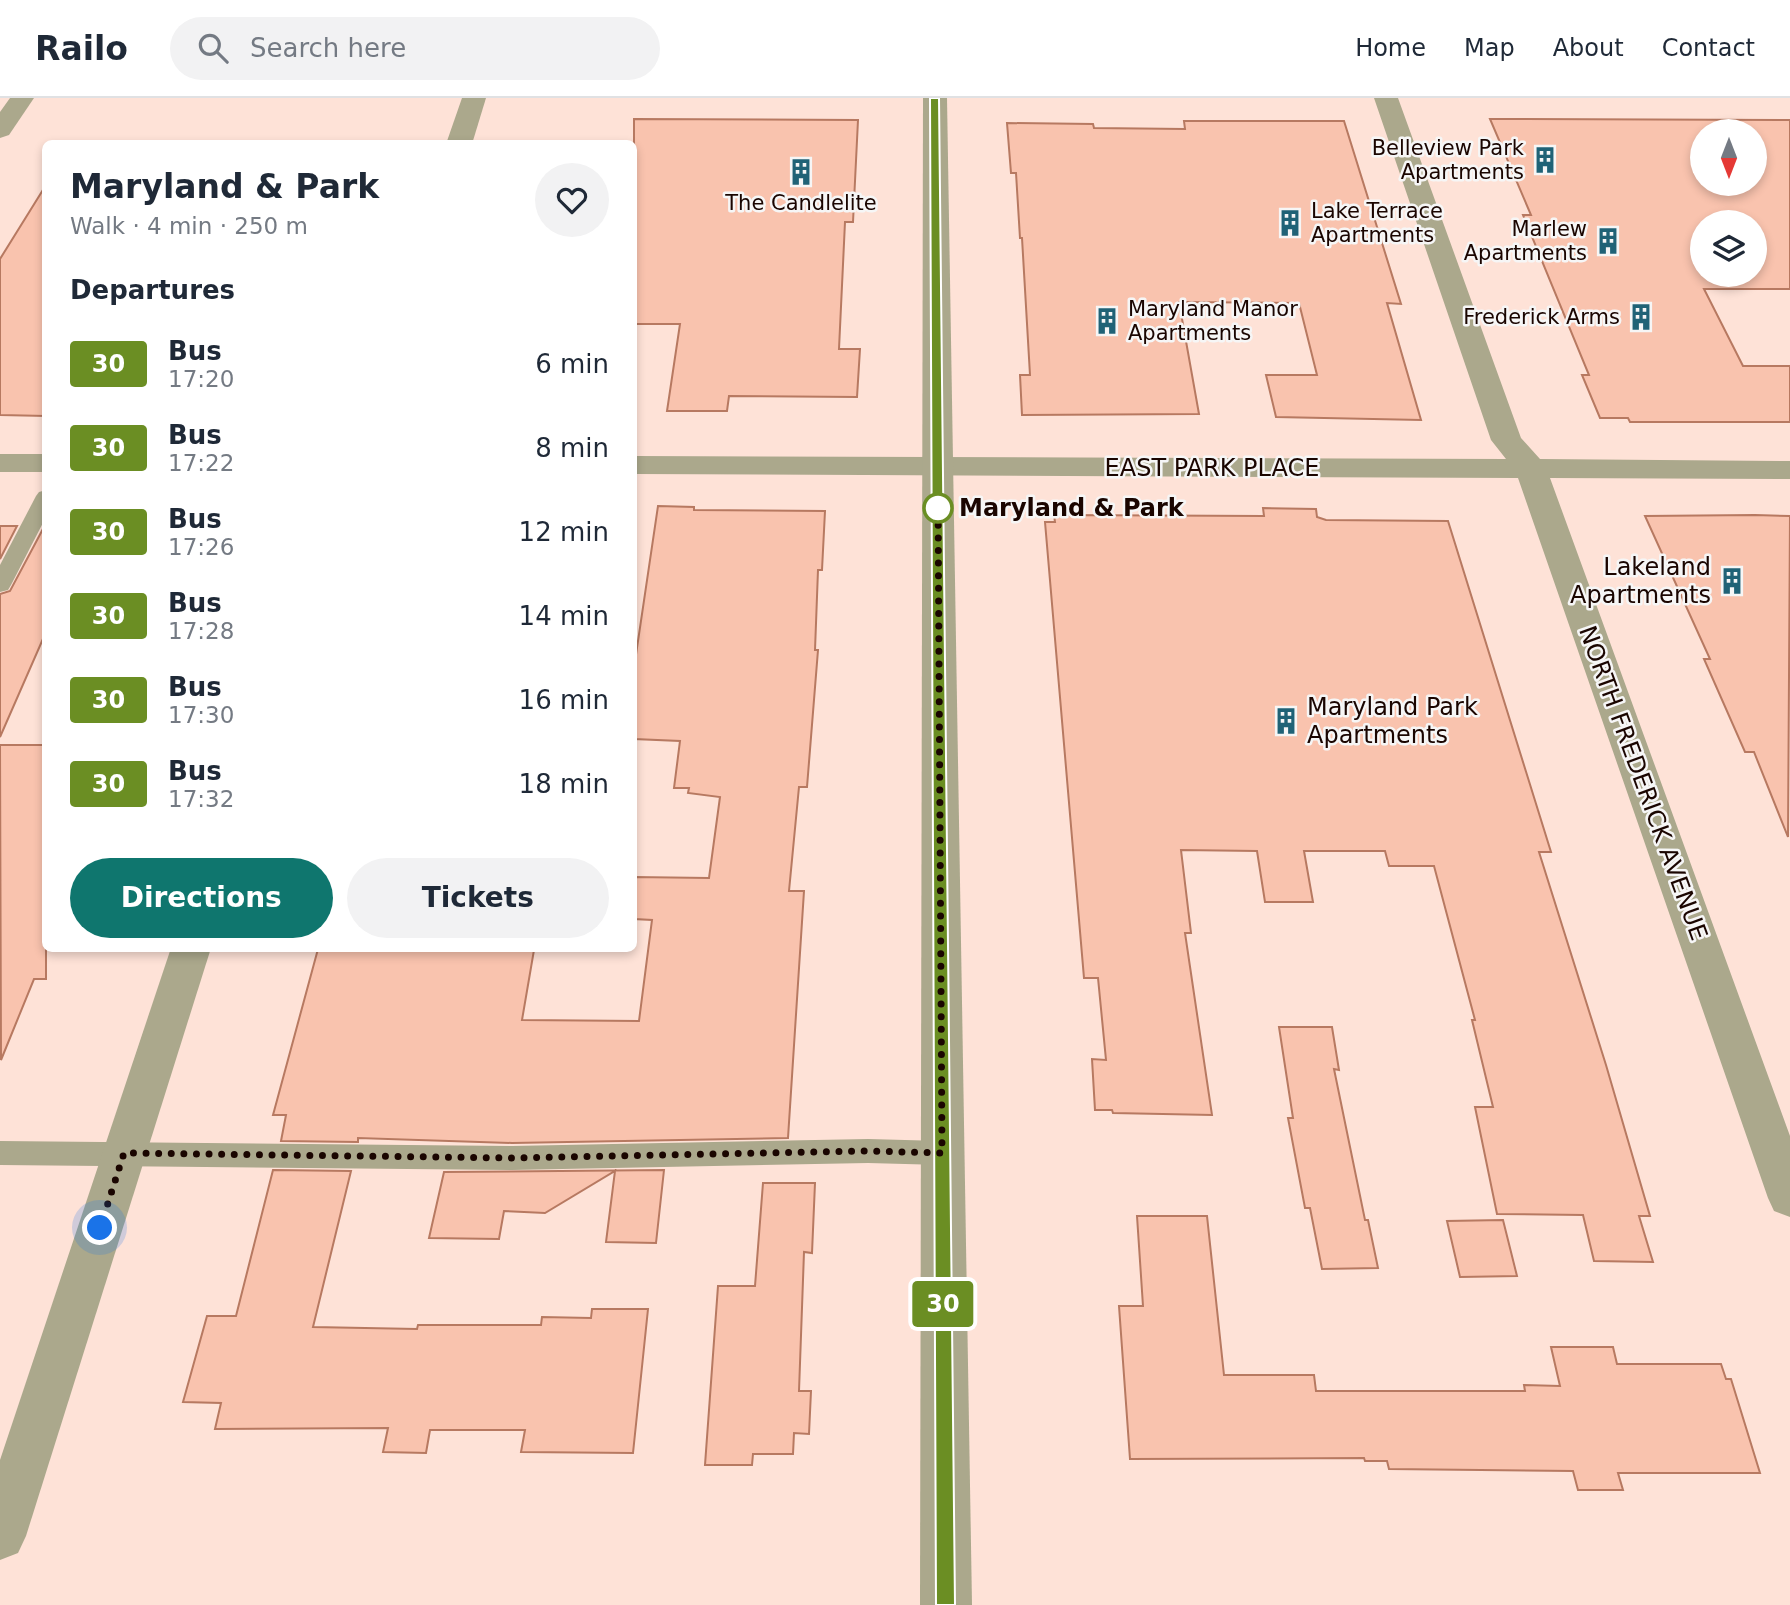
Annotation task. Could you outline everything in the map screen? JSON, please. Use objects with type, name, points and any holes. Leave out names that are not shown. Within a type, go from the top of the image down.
[{"type":"street","points":[[0,130],[22,98]]},
{"type":"street","points":[[460,140],[474,98]]},
{"type":"street","points":[[934,98],[946,1605]]},
{"type":"street","name":"NORTH FREDERICK AVENUE","points":[[1386,98],[1506,439],[1530,468],[1790,1198]]},
{"type":"street","points":[[0,463],[42,463]]},
{"type":"street","name":"EAST PARK PLACE","points":[[637,465],[1790,470]]},
{"type":"street","points":[[0,1536],[190,952]]},
{"type":"lane","points":[[0,585],[42,504]]},
{"type":"lane","points":[[0,1153],[512,1158],[868,1151],[942,1153]]},
{"type":"building","points":[[634,119],[858,120],[853,222],[845,222],[839,349],[860,349],[857,397],[729,396],[727,411],[667,411],[680,324],[637,324],[637,140],[634,140]]},
{"type":"building","points":[[1490,119],[1690,120],[1690,196],[1768,196],[1768,120],[1790,120],[1790,289],[1704,289],[1743,366],[1790,366],[1790,422],[1630,422],[1628,418],[1600,418],[1582,375],[1589,375],[1523,215],[1531,215]]},
{"type":"building","points":[[1184,121],[1344,121],[1401,304],[1387,303],[1421,420],[1276,417],[1266,375],[1317,375],[1299,303],[1179,302],[1199,414],[1022,415],[1020,375],[1030,375],[1022,238],[1016,173],[1011,173],[1007,123],[1185,129]]},
{"type":"building","points":[[42,191],[42,416],[0,415],[0,259]]},
{"type":"building","points":[[658,506],[694,507],[694,510],[825,511],[822,570],[818,570],[815,650],[818,650],[807,787],[799,787],[789,891],[804,891],[788,1138],[512,1143],[358,1138],[358,1142],[281,1141],[286,1115],[273,1115],[317,952],[534,952],[522,1020],[639,1021],[652,920],[637,919],[637,877],[709,878],[720,797],[688,793],[689,788],[674,788],[680,741],[637,739],[637,648]]},
{"type":"building","points":[[1263,508],[1316,509],[1317,517],[1326,520],[1448,521],[1551,852],[1539,852],[1650,1216],[1639,1216],[1653,1262],[1594,1261],[1583,1215],[1497,1214],[1475,1107],[1493,1107],[1472,1020],[1475,1020],[1434,866],[1389,866],[1385,851],[1304,851],[1313,902],[1265,902],[1257,851],[1181,850],[1191,933],[1185,933],[1212,1115],[1113,1113],[1112,1110],[1095,1110],[1092,1059],[1106,1060],[1098,978],[1084,978],[1045,522],[1055,522],[1054,515],[1264,516]]},
{"type":"building","points":[[1645,516],[1790,516],[1788,837],[1754,752],[1745,752],[1704,659],[1710,659]]},
{"type":"building","points":[[0,526],[17,526],[0,559]]},
{"type":"building","points":[[42,531],[42,641],[0,737],[0,594],[10,591]]},
{"type":"building","points":[[0,745],[42,745],[42,952],[46,952],[46,979],[34,979],[1,1060]]},
{"type":"building","points":[[1279,1027],[1332,1027],[1339,1070],[1334,1069],[1365,1220],[1368,1220],[1378,1268],[1322,1269],[1310,1208],[1305,1208],[1288,1118],[1293,1118]]},
{"type":"building","points":[[273,1170],[351,1171],[313,1327],[417,1329],[418,1325],[541,1325],[542,1317],[591,1318],[592,1309],[648,1309],[633,1453],[521,1452],[525,1430],[430,1430],[426,1453],[383,1452],[388,1428],[215,1429],[221,1403],[183,1402],[207,1316],[236,1316]]},
{"type":"building","points":[[664,1170],[656,1243],[606,1242],[615,1171],[545,1213],[504,1211],[499,1239],[429,1238],[444,1172]]},
{"type":"building","points":[[763,1183],[815,1183],[812,1253],[804,1252],[799,1391],[811,1391],[809,1434],[794,1433],[793,1454],[753,1454],[752,1465],[705,1465],[718,1286],[755,1286]]},
{"type":"building","points":[[1137,1216],[1207,1216],[1224,1375],[1314,1375],[1316,1391],[1525,1391],[1524,1385],[1560,1386],[1551,1347],[1613,1347],[1617,1364],[1721,1364],[1726,1379],[1731,1379],[1760,1473],[1618,1473],[1623,1490],[1578,1490],[1573,1471],[1389,1469],[1387,1461],[1365,1461],[1364,1458],[1130,1459],[1119,1306],[1143,1306]]},
{"type":"building","points":[[1503,1220],[1517,1276],[1460,1277],[1447,1221]]},
{"type":"bus line","name":"30","points":[[935,98],[946,1605]]},
{"type":"place","name":"Belleview Park Apartments","points":[[1545,160]]},
{"type":"place","name":"The Candlelite","points":[[801,172]]},
{"type":"place","name":"Lake Terrace Apartments","points":[[1290,223]]},
{"type":"place","name":"Marlew Apartments","points":[[1608,241]]},
{"type":"place","name":"Frederick Arms","points":[[1641,317]]},
{"type":"place","name":"Maryland Manor Apartments","points":[[1107,321]]},
{"type":"place","name":"Maryland & Park","points":[[938,508]]},
{"type":"place","name":"Lakeland Apartments","points":[[1732,581]]},
{"type":"place","name":"Maryland Park Apartments","points":[[1286,721]]},
{"type":"route","points":[[100,1228],[124,1153],[512,1158],[868,1151],[942,1153],[938,497],[938,508]]}]
